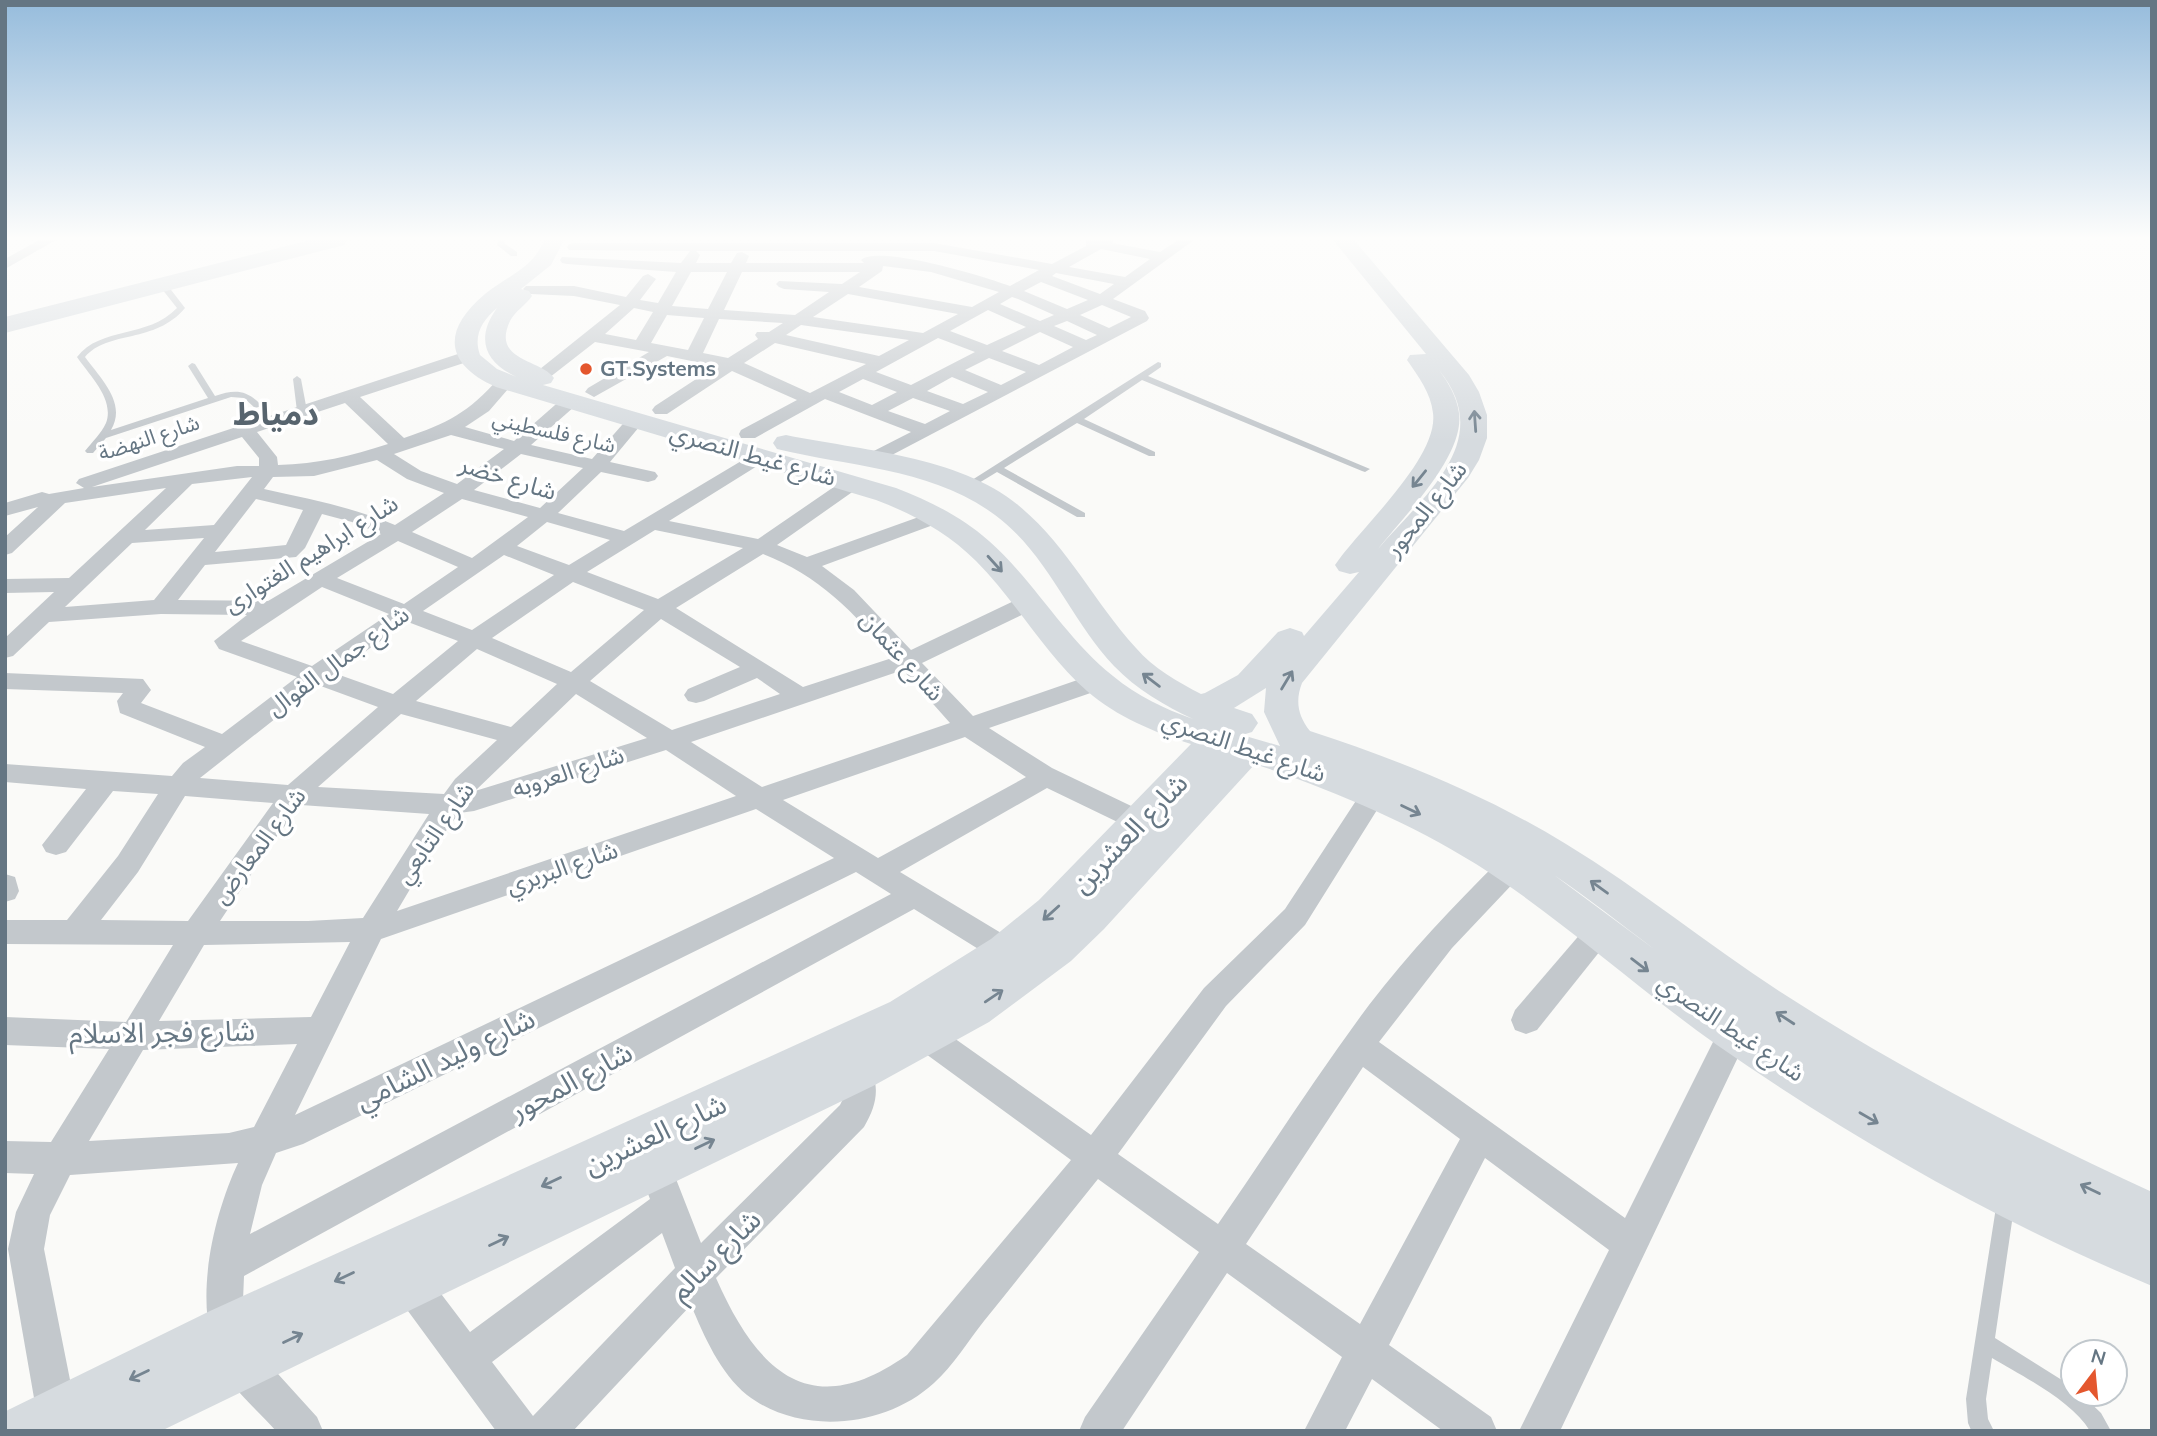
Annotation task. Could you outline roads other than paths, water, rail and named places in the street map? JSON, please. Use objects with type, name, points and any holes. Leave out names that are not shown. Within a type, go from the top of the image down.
[{"type":"highway","points":[[5,324],[51,307]]},
{"type":"main road","points":[[467,356],[465,348],[468,331],[477,314],[484,307]]},
{"type":"main road","name":"شارع غيط النصري","points":[[510,307],[501,315],[494,334],[495,343],[503,358],[518,369],[582,397]]},
{"type":"main road","name":"شارع المحور","points":[[1221,732],[1237,695],[1257,680],[1431,464],[1444,440],[1447,416],[1435,380],[1377,307]]},
{"type":"main road","name":"شارع المحور","points":[[1298,741],[1280,709],[1279,698],[1287,679],[1458,472],[1467,459],[1476,432],[1474,406],[1460,380],[1399,307]]},
{"type":"main road","name":"شارع غيط النصري","points":[[467,356],[480,371],[505,382],[582,397],[861,472],[926,471],[963,485],[1011,514],[1032,533],[1124,656],[1155,684],[1221,732],[1374,794],[1457,834],[1511,867],[1734,1032],[1989,1138],[2152,1218]]},
{"type":"main road","name":"شارع غيط النصري","points":[[861,472],[899,499],[949,524],[987,555],[1097,682],[1148,714],[1221,732],[1298,741],[1394,773],[1489,817],[1584,876],[1733,984],[1911,1142],[2007,1193],[2152,1260]]},
{"type":"main road","points":[[899,499],[933,496],[963,485]]},
{"type":"main road","points":[[949,524],[979,512],[999,510],[1011,514]]},
{"type":"main road","name":"شارع العشرين","points":[[61,1426],[234,1347],[906,1016],[1006,951],[1053,912],[1141,822],[1221,732]]},
{"type":"main road","name":"شارع العشرين","points":[[234,1347],[663,1186],[857,1071],[985,1002],[1056,949],[1090,917],[1221,732]]},
{"type":"main road","points":[[1696,1006],[1719,1010],[1730,1006],[1735,996],[1733,984]]},
{"type":"street","points":[[539,377],[626,307]]},
{"type":"street","points":[[646,307],[881,362]]},
{"type":"street","points":[[641,346],[664,307]]},
{"type":"street","points":[[694,355],[717,307]]},
{"type":"street","points":[[710,322],[756,307]]},
{"type":"street","points":[[786,307],[799,319],[880,331],[932,335],[987,351],[1040,372]]},
{"type":"street","name":"شارع جمال الفوال","points":[[75,932],[146,838],[179,784],[223,744],[404,612],[502,547],[542,516],[648,416],[817,307]]},
{"type":"street","points":[[821,348],[868,307]]},
{"type":"street","points":[[880,331],[918,307]]},
{"type":"street","points":[[971,307],[982,308],[1038,326],[1088,347]]},
{"type":"street","points":[[1049,307],[1110,335]]},
{"type":"street","points":[[874,411],[987,351],[1084,307]]},
{"type":"street","name":"شارع التابعي","points":[[234,1347],[225,1301],[226,1266],[242,1196],[264,1142],[371,929],[428,835],[464,786],[574,682],[660,608],[760,547],[861,472],[926,431],[1141,317],[1120,307]]},
{"type":"street","name":"شارع المعارض","points":[[61,1426],[26,1249],[33,1212],[60,1159],[197,933],[264,833],[295,794],[328,761],[474,640],[570,573],[651,523],[818,396],[982,308]]},
{"type":"street","points":[[591,337],[732,364],[818,396],[874,411],[926,431]]},
{"type":"street","points":[[751,370],[796,342]]},
{"type":"street","name":"شارع ابراهيم الغتوارى","points":[[516,737],[396,704],[314,676],[227,645],[227,638],[459,492],[582,397],[664,350]]},
{"type":"street","name":"شارع النهضة","points":[[5,510],[467,356]]},
{"type":"street","points":[[951,370],[1002,391]]},
{"type":"street","points":[[863,373],[965,411]]},
{"type":"street","points":[[26,503],[269,469],[314,470],[380,454],[450,429],[483,407],[505,382]]},
{"type":"street","points":[[348,396],[403,447]]},
{"type":"street","name":"شارع فلسطيني","points":[[450,429],[517,448],[648,476]]},
{"type":"street","points":[[161,607],[269,469],[268,457],[246,430]]},
{"type":"street","name":"شارع خضر","points":[[380,454],[414,475],[459,492],[627,538]]},
{"type":"street","points":[[5,651],[185,481]]},
{"type":"street","points":[[252,492],[316,505],[398,532],[473,566]]},
{"type":"street","points":[[5,549],[59,498]]},
{"type":"street","points":[[198,559],[289,553],[295,548],[316,505]]},
{"type":"street","name":"شارع عثمان","points":[[651,523],[760,547],[806,565],[870,618],[939,697],[971,727],[1006,753],[1046,777],[1141,822]]},
{"type":"street","points":[[806,565],[949,524]]},
{"type":"street","points":[[128,537],[220,531]]},
{"type":"street","points":[[502,547],[660,608],[802,697]]},
{"type":"street","points":[[320,579],[574,682],[624,709],[760,799],[1006,951]]},
{"type":"street","points":[[5,586],[76,585]]},
{"type":"street","name":"شارع العروبه","points":[[5,773],[451,804],[496,795],[909,660],[1028,603]]},
{"type":"street","points":[[45,615],[161,607],[272,608]]},
{"type":"street","points":[[696,695],[759,668]]},
{"type":"street","points":[[5,681],[135,685],[139,690],[129,701],[129,707],[223,744]]},
{"type":"street","name":"شارع البربري","points":[[5,932],[308,933],[371,929],[421,916],[1097,682]]},
{"type":"street","name":"شارع وليد الشامي","points":[[5,1157],[60,1159],[229,1149],[264,1142],[319,1121],[868,865],[1046,777]]},
{"type":"street","points":[[56,845],[107,780]]},
{"type":"street","points":[[466,1358],[663,1186],[714,1315],[733,1349],[753,1376],[782,1396],[816,1406],[853,1403],[889,1391],[921,1369],[1095,1157],[1215,998],[1295,917],[1374,794]]},
{"type":"street","points":[[1099,1431],[1359,1046],[1422,960],[1466,910],[1511,867]]},
{"type":"street","points":[[5,885],[5,891]]},
{"type":"street","name":"شارع المحور","points":[[226,1266],[915,895]]},
{"type":"street","points":[[1526,1020],[1598,933]]},
{"type":"street","name":"شارع فجر الاسلام","points":[[5,1031],[134,1036],[318,1030]]},
{"type":"street","points":[[1539,1431],[1734,1032]]},
{"type":"street","points":[[926,1036],[1477,1431]]},
{"type":"street","points":[[1359,1046],[1631,1244]]},
{"type":"street","name":"شارع سالم","points":[[546,1431],[697,1272],[852,1116],[862,1095],[857,1071]]},
{"type":"street","points":[[1324,1431],[1480,1134]]},
{"type":"street","points":[[410,1283],[520,1431]]},
{"type":"street","points":[[234,1347],[303,1431]]},
{"type":"lane","points":[[90,452],[106,435],[114,420],[114,406],[81,358],[84,351],[96,345],[153,330],[174,319],[180,307]]},
{"type":"lane","points":[[963,485],[997,468],[1077,419],[1157,365]]},
{"type":"lane","points":[[192,366],[213,400]]},
{"type":"lane","points":[[1142,376],[1365,469]]},
{"type":"lane","points":[[297,379],[302,411]]},
{"type":"lane","points":[[106,435],[240,393],[258,407]]},
{"type":"lane","points":[[1077,419],[1152,454]]},
{"type":"lane","points":[[997,468],[1081,515]]},
{"type":"lane","points":[[1984,1431],[1978,1423],[1976,1399],[2007,1193]]},
{"type":"lane","points":[[1985,1343],[2071,1397],[2099,1424],[2101,1431]]},
{"type":"place","name":"GT.Systems","points":[[586,369]]},
{"type":"district","name":"دمياط","points":[[276,414]]}]
